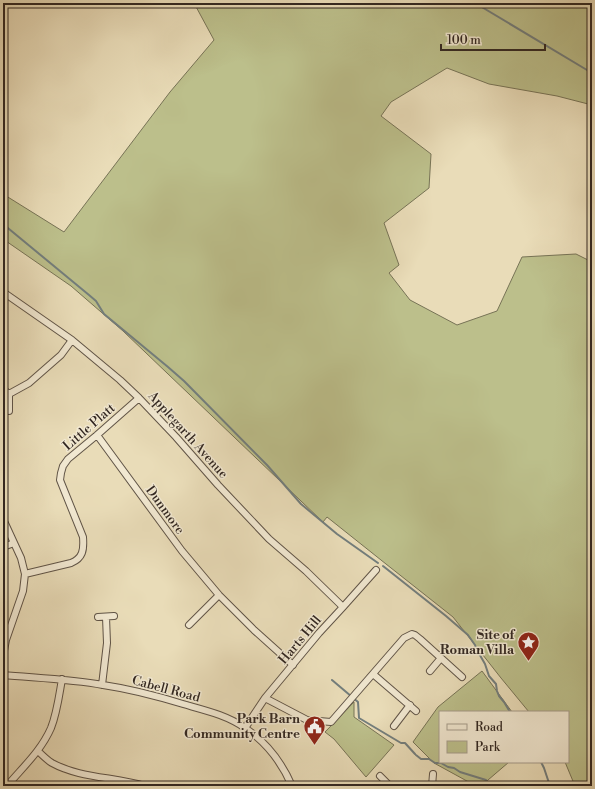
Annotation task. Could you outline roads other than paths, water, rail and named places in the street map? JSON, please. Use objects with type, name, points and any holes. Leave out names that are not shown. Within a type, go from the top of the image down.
[{"type":"street","name":"Applegarth Avenue","points":[[3,292],[72,340],[120,380],[176,437],[218,485],[269,539],[306,571],[343,607]]},
{"type":"street","points":[[9,394],[28,383],[61,355],[72,340]]},
{"type":"street","points":[[3,389],[9,394],[10,411]]},
{"type":"street","name":"Little Platt","points":[[25,574],[71,563],[76,561],[82,554],[84,546],[83,537],[60,480],[63,466],[68,459],[139,398]]},
{"type":"street","name":"Dunmore","points":[[97,435],[182,550],[219,596],[292,665]]},
{"type":"street","points":[[3,519],[21,558],[25,574],[22,591],[6,640],[3,656]]},
{"type":"street","points":[[3,547],[14,543]]},
{"type":"street","name":"Harts Hill","points":[[245,728],[265,698],[292,665],[376,570]]},
{"type":"street","points":[[188,626],[219,596]]},
{"type":"street","points":[[98,617],[114,616]]},
{"type":"street","points":[[102,685],[107,643],[106,617]]},
{"type":"street","points":[[265,698],[307,720],[331,722],[404,638],[412,634],[420,639],[462,677]]},
{"type":"street","points":[[430,671],[441,658]]},
{"type":"street","points":[[373,674],[416,711]]},
{"type":"street","name":"Cabell Road","points":[[3,675],[62,679],[102,685],[163,698],[224,717],[245,728],[268,748],[281,764],[292,786]]},
{"type":"street","points":[[7,786],[38,751],[46,739],[57,707],[62,679]]},
{"type":"street","points":[[394,726],[410,706]]},
{"type":"street","points":[[38,751],[50,762],[68,770],[145,786]]},
{"type":"street","points":[[432,786],[433,774]]},
{"type":"street","points":[[380,776],[390,786]]},
{"type":"waterway","points":[[475,3],[592,73]]},
{"type":"waterway","points":[[3,224],[96,301],[104,314],[184,381],[267,465],[301,504],[337,534],[378,563]]},
{"type":"waterway","points":[[383,566],[468,635],[485,664],[489,676],[496,684],[499,696],[509,711]]},
{"type":"waterway","points":[[332,680],[358,702],[359,718],[401,743],[405,743],[415,754]]},
{"type":"waterway","points":[[416,755],[421,759],[429,759],[435,763],[441,763],[460,772],[486,780],[489,784],[495,786]]},
{"type":"waterway","points":[[542,763],[550,786]]},
{"type":"place","name":"Site of Roman Villa","points":[[529,662]]},
{"type":"place","name":"Park Barn Community Centre","points":[[315,746]]}]
